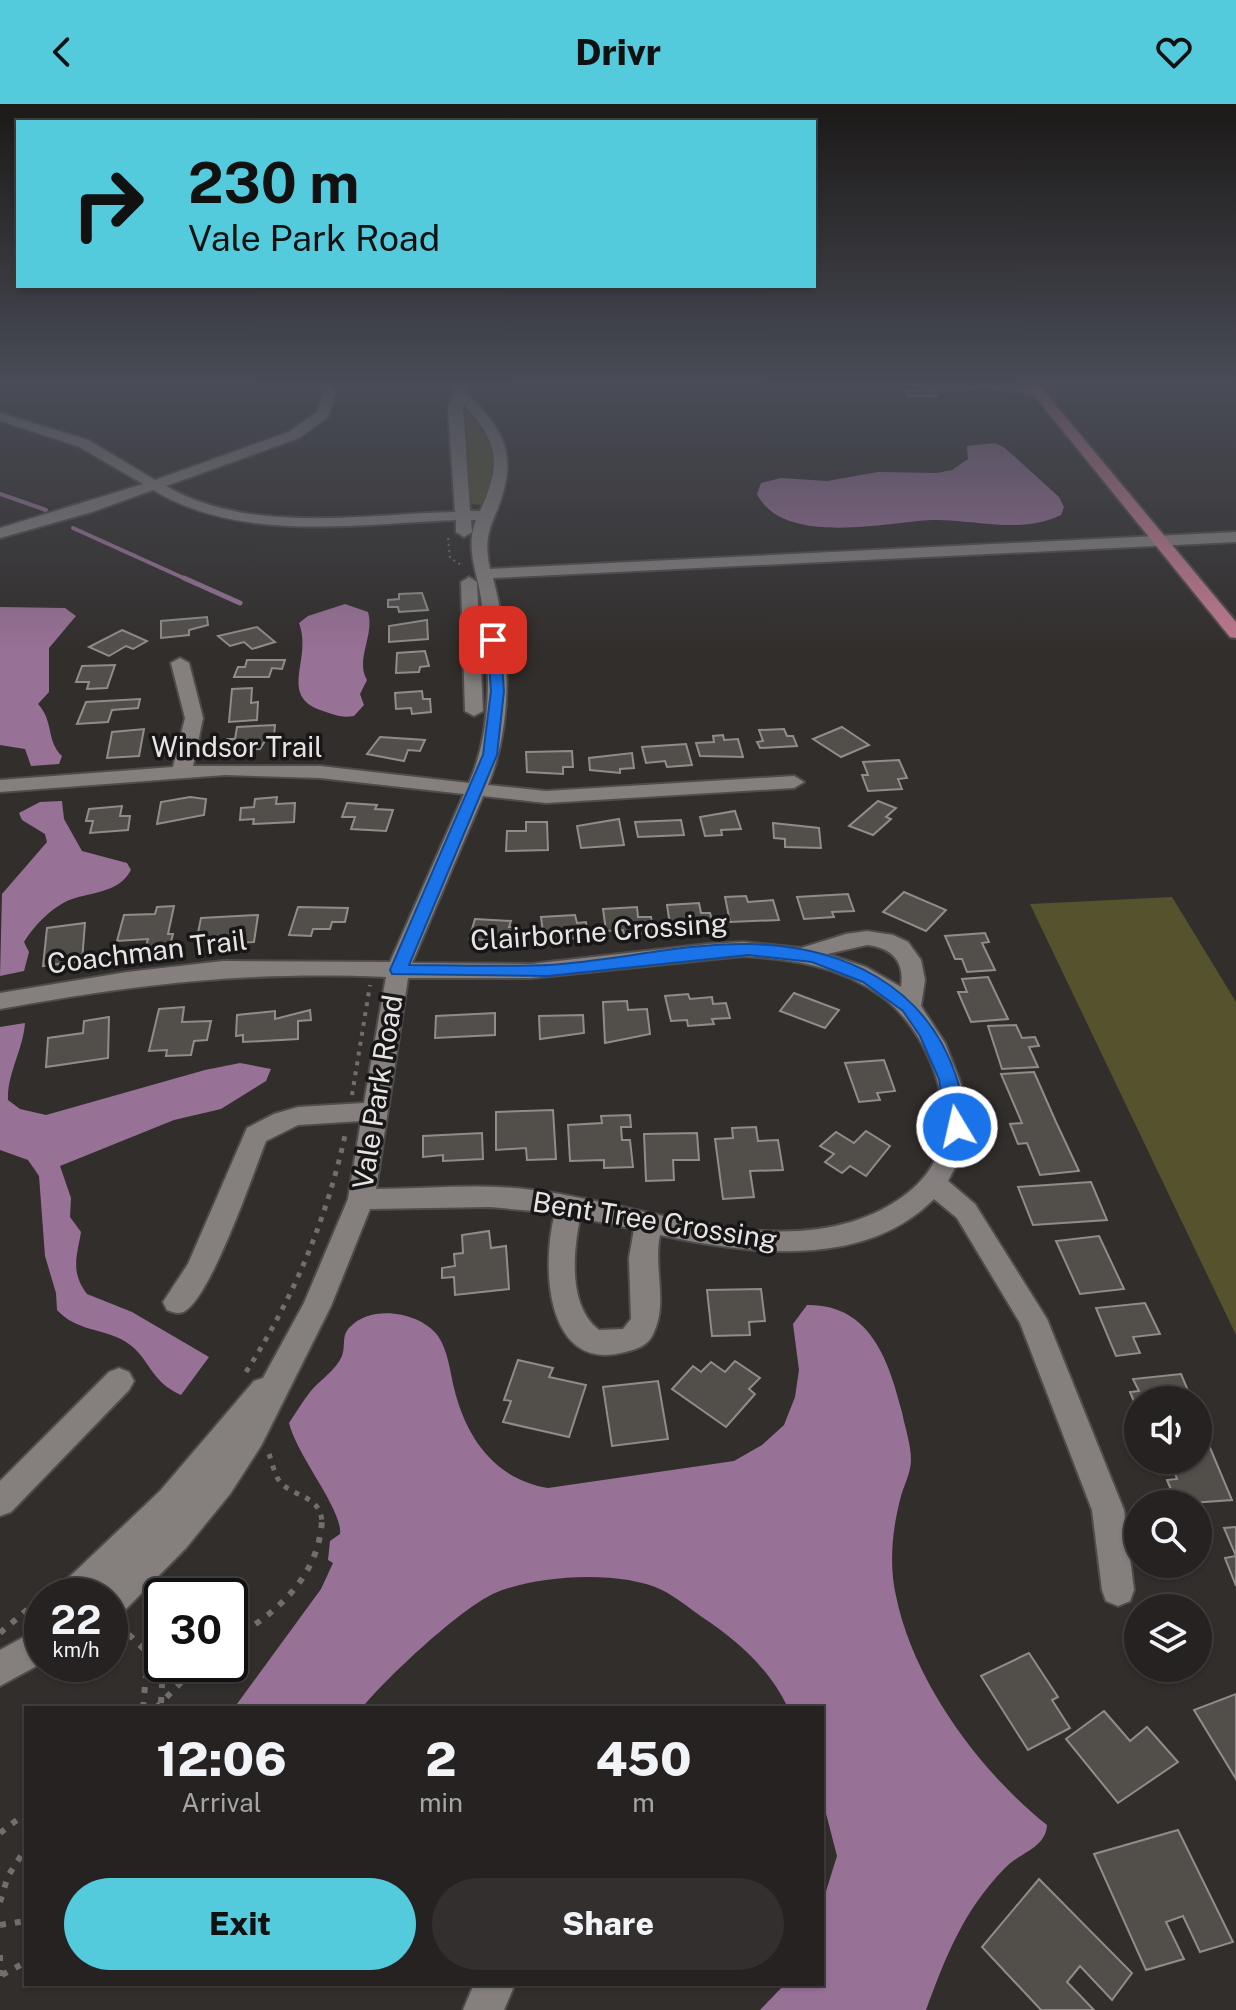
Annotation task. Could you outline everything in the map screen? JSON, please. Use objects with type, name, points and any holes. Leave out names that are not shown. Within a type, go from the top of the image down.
[{"type":"main road","points":[[1104,473],[1236,633]]},
{"type":"street","points":[[132,473],[183,502],[210,511],[265,521],[488,515]]},
{"type":"street","points":[[0,533],[191,473]]},
{"type":"street","name":"Vale Park Road","points":[[128,1596],[219,1484],[250,1437],[279,1374],[317,1306],[361,1199],[362,1112],[387,970],[490,755],[496,712],[483,641],[490,603],[476,578],[467,547],[460,473]]},
{"type":"street","name":"Vale Park Road","points":[[476,578],[478,544],[498,473]]},
{"type":"street","points":[[476,578],[1236,537]]},
{"type":"street","points":[[474,711],[483,641]]},
{"type":"street","points":[[180,663],[194,718],[182,771]]},
{"type":"street","name":"Windsor Trail","points":[[0,786],[182,771],[320,772],[546,797],[794,782]]},
{"type":"street","name":"Clairborne Crossing","points":[[803,955],[844,939],[864,936],[881,938],[898,946],[909,956],[915,971],[909,1007]]},
{"type":"street","name":"Clairborne Crossing","points":[[387,970],[548,970],[748,950],[803,955],[851,969],[883,986],[909,1007],[936,1050],[956,1112],[955,1141],[933,1183]]},
{"type":"street","name":"Coachman Trail","points":[[0,1001],[195,971],[260,967],[387,970]]},
{"type":"street","points":[[177,1302],[200,1269],[256,1135],[275,1123],[306,1115],[362,1112]]},
{"type":"street","points":[[933,1183],[966,1211],[1033,1319],[1104,1495],[1118,1590]]},
{"type":"street","name":"Bent Tree Crossing","points":[[361,1199],[510,1198],[744,1237],[805,1240],[882,1222],[916,1200],[933,1183]]},
{"type":"street","points":[[570,1206],[560,1247],[567,1311],[576,1330],[593,1342],[628,1338],[638,1333],[649,1316],[643,1261],[649,1221]]},
{"type":"street","name":"Vale Park Road","points":[[92,1578],[171,1501],[279,1374]]},
{"type":"street","points":[[0,1502],[119,1381]]},
{"type":"street","points":[[3,1655],[24,1640]]},
{"type":"street","points":[[3,1655],[24,1649]]},
{"type":"street","points":[[483,2010],[494,1986]]},
{"type":"path","points":[[238,1383],[269,1338],[311,1251],[362,1112],[387,970]]},
{"type":"path","points":[[248,1630],[295,1592],[312,1568],[322,1526],[320,1510],[311,1499],[279,1481],[271,1465],[267,1444]]},
{"type":"path","points":[[3,1655],[24,1624]]},
{"type":"path","points":[[128,1629],[144,1648]]},
{"type":"path","points":[[143,1706],[145,1682]]},
{"type":"path","points":[[158,1706],[161,1682]]},
{"type":"path","points":[[158,1706],[180,1682]]},
{"type":"path","points":[[0,1833],[24,1815]]},
{"type":"path","points":[[0,1885],[24,1851]]},
{"type":"path","points":[[0,1902],[8,1876]]},
{"type":"path","points":[[0,1925],[24,1921]]},
{"type":"path","points":[[0,1955],[1,1976],[24,1963]]},
{"type":"shaded area","points":[[467,473],[493,473],[483,505],[469,504]]},
{"type":"shaded area","points":[[873,473],[1032,473],[1059,497],[1064,507],[1061,515],[1029,524],[932,520],[838,528],[789,521],[770,510],[757,494],[761,483],[781,478],[827,481]]},
{"type":"shaded area","points":[[345,604],[368,612],[369,621],[363,664],[367,680],[360,694],[364,705],[354,716],[346,717],[309,704],[299,686],[302,637],[299,623],[308,616]]},
{"type":"shaded area","points":[[0,607],[65,608],[76,616],[49,648],[49,692],[38,704],[62,756],[59,764],[31,766],[25,749],[0,745]]},
{"type":"shaded area","points":[[62,801],[64,819],[82,851],[127,863],[131,870],[118,884],[74,898],[53,910],[24,942],[29,952],[24,971],[0,976],[2,894],[47,842],[45,834],[22,820],[19,813],[40,802]]},
{"type":"shaded area","points":[[1172,897],[1236,1002],[1236,1335],[1030,904]]},
{"type":"shaded area","points":[[25,1023],[8,1100],[20,1109],[46,1115],[205,1070],[240,1063],[271,1069],[266,1081],[221,1109],[174,1120],[60,1166],[71,1198],[70,1217],[81,1232],[77,1271],[87,1294],[132,1312],[209,1357],[181,1395],[162,1383],[126,1342],[73,1322],[57,1310],[56,1293],[45,1256],[39,1176],[28,1160],[0,1150],[0,1027]]},
{"type":"shaded area","points":[[807,1305],[829,1307],[847,1314],[862,1325],[883,1356],[897,1393],[911,1460],[892,1548],[896,1596],[905,1628],[934,1692],[974,1752],[1047,1825],[1037,1845],[1005,1868],[978,1901],[949,1953],[926,2010],[760,2010],[783,1986],[824,1986],[824,1898],[837,1856],[824,1806],[824,1706],[787,1706],[762,1668],[740,1646],[662,1590],[602,1577],[555,1579],[513,1587],[481,1601],[444,1628],[364,1706],[235,1706],[321,1589],[333,1563],[328,1560],[330,1541],[340,1534],[339,1524],[289,1423],[310,1392],[340,1361],[346,1334],[359,1320],[370,1315],[396,1314],[420,1321],[430,1328],[444,1348],[466,1423],[485,1453],[512,1475],[548,1488],[734,1461],[762,1445],[784,1425],[795,1397],[799,1370],[793,1324]]},
{"type":"building","points":[[422,593],[428,610],[399,612],[398,607],[388,607],[388,600],[399,599],[399,594]]},
{"type":"building","points":[[207,617],[208,625],[189,630],[189,635],[161,638],[161,621]]},
{"type":"building","points":[[427,620],[428,639],[389,642],[389,626]]},
{"type":"building","points":[[257,627],[275,642],[252,649],[244,642],[230,646],[218,636]]},
{"type":"building","points":[[122,630],[147,641],[133,649],[126,646],[109,656],[89,647]]},
{"type":"building","points":[[425,651],[429,666],[420,667],[419,672],[396,673],[397,653]]},
{"type":"building","points":[[247,660],[285,660],[282,669],[272,668],[269,677],[234,677],[238,667],[245,667]]},
{"type":"building","points":[[115,665],[107,688],[87,689],[89,682],[76,682],[82,666]]},
{"type":"building","points":[[252,688],[251,703],[258,702],[257,720],[229,722],[232,689]]},
{"type":"building","points":[[422,691],[423,699],[430,699],[431,712],[412,714],[411,708],[396,709],[395,693]]},
{"type":"building","points":[[140,699],[138,708],[112,710],[108,722],[77,724],[86,702]]},
{"type":"building","points":[[275,725],[274,736],[268,736],[260,749],[225,751],[227,739],[235,739],[237,727]]},
{"type":"building","points":[[842,727],[869,745],[841,757],[813,739]]},
{"type":"building","points":[[144,729],[139,756],[107,758],[112,732]]},
{"type":"building","points":[[784,729],[787,736],[793,736],[797,746],[760,748],[757,742],[763,741],[759,730]]},
{"type":"building","points":[[723,735],[724,740],[738,739],[743,757],[700,756],[696,743],[714,742],[713,736]]},
{"type":"building","points":[[380,737],[425,740],[420,751],[408,750],[404,761],[367,754]]},
{"type":"building","points":[[686,744],[692,765],[667,767],[665,761],[646,763],[642,747]]},
{"type":"building","points":[[572,751],[573,767],[563,767],[563,774],[527,772],[526,752]]},
{"type":"building","points":[[632,753],[634,768],[620,769],[620,773],[590,770],[589,758]]},
{"type":"building","points":[[899,760],[907,778],[898,779],[902,789],[868,791],[862,775],[868,775],[863,762]]},
{"type":"building","points":[[190,797],[206,799],[204,815],[157,824],[161,802]]},
{"type":"building","points":[[277,797],[276,804],[295,803],[294,822],[253,824],[254,819],[240,820],[241,808],[254,807],[255,799]]},
{"type":"building","points":[[878,801],[896,808],[886,817],[891,819],[873,835],[849,826]]},
{"type":"building","points":[[347,803],[377,805],[375,809],[393,810],[386,831],[351,829],[355,817],[342,817]]},
{"type":"building","points":[[122,806],[120,816],[130,816],[128,830],[90,833],[93,821],[86,821],[89,809]]},
{"type":"building","points":[[735,811],[741,829],[721,830],[722,835],[705,836],[700,817]]},
{"type":"building","points":[[619,819],[624,845],[581,848],[577,826]]},
{"type":"building","points":[[681,820],[684,835],[638,837],[635,822]]},
{"type":"building","points":[[526,822],[547,822],[548,850],[506,851],[507,831],[526,831]]},
{"type":"building","points":[[773,823],[819,828],[821,848],[785,847],[785,839],[774,838]]},
{"type":"building","points":[[904,892],[946,910],[926,931],[883,912]]},
{"type":"building","points":[[848,894],[854,911],[832,912],[834,917],[804,919],[797,897]]},
{"type":"building","points":[[746,896],[748,902],[773,900],[779,920],[730,922],[725,897]]},
{"type":"building","points":[[699,903],[701,913],[710,913],[714,927],[670,925],[667,905]]},
{"type":"building","points":[[174,906],[168,934],[173,934],[169,949],[145,950],[148,939],[117,941],[124,915],[155,914],[157,907]]},
{"type":"building","points":[[298,907],[348,908],[345,922],[332,922],[330,929],[313,929],[311,936],[289,935]]},
{"type":"building","points":[[637,907],[638,917],[651,917],[654,933],[606,931],[603,909]]},
{"type":"building","points":[[258,915],[254,942],[232,943],[232,936],[197,938],[201,918]]},
{"type":"building","points":[[575,915],[577,923],[586,922],[588,937],[544,941],[541,917]]},
{"type":"building","points":[[475,919],[511,921],[509,927],[519,927],[515,942],[469,939]]},
{"type":"building","points":[[85,923],[82,961],[43,966],[47,928]]},
{"type":"building","points":[[985,933],[989,942],[982,943],[995,970],[967,972],[962,959],[955,959],[945,936]]},
{"type":"building","points":[[988,977],[1008,1019],[971,1022],[958,992],[967,992],[962,979]]},
{"type":"building","points":[[794,993],[839,1010],[825,1028],[780,1011]]},
{"type":"building","points":[[688,994],[690,999],[712,997],[713,1004],[726,1003],[730,1018],[712,1019],[714,1024],[688,1026],[687,1020],[671,1021],[665,996]]},
{"type":"building","points":[[627,1001],[628,1010],[647,1009],[650,1034],[605,1043],[603,1002]]},
{"type":"building","points":[[184,1007],[182,1022],[211,1021],[207,1040],[194,1041],[191,1055],[166,1056],[167,1050],[149,1051],[159,1009]]},
{"type":"building","points":[[310,1010],[311,1020],[298,1021],[298,1039],[243,1042],[243,1035],[236,1036],[237,1015],[275,1011],[275,1019]]},
{"type":"building","points":[[495,1013],[495,1035],[435,1038],[436,1016]]},
{"type":"building","points":[[583,1015],[584,1033],[540,1039],[539,1016]]},
{"type":"building","points":[[109,1017],[108,1058],[46,1067],[48,1038],[83,1033],[84,1021]]},
{"type":"building","points":[[1016,1025],[1022,1038],[1035,1037],[1039,1046],[1029,1047],[1038,1067],[1002,1069],[988,1026]]},
{"type":"building","points":[[884,1060],[895,1091],[877,1093],[880,1100],[859,1102],[845,1063]]},
{"type":"building","points":[[1034,1072],[1079,1171],[1040,1175],[1027,1143],[1018,1144],[1010,1124],[1022,1123],[1001,1074]]},
{"type":"building","points":[[553,1110],[556,1159],[527,1160],[526,1148],[496,1150],[496,1112]]},
{"type":"building","points":[[630,1115],[631,1127],[621,1127],[622,1140],[630,1140],[633,1167],[604,1168],[604,1160],[570,1161],[568,1125],[602,1123],[601,1116]]},
{"type":"building","points":[[756,1127],[758,1141],[778,1140],[783,1170],[750,1171],[754,1197],[723,1199],[715,1139],[733,1138],[732,1128]]},
{"type":"building","points":[[866,1131],[890,1146],[866,1176],[850,1166],[842,1173],[825,1162],[834,1154],[820,1146],[836,1132],[854,1143]]},
{"type":"building","points":[[482,1133],[483,1159],[443,1161],[443,1155],[423,1157],[423,1136]]},
{"type":"building","points":[[697,1133],[699,1160],[673,1160],[674,1180],[646,1181],[644,1134]]},
{"type":"building","points":[[1091,1182],[1107,1220],[1033,1225],[1018,1187]]},
{"type":"building","points":[[489,1231],[491,1248],[506,1246],[509,1289],[455,1295],[454,1277],[442,1278],[442,1268],[455,1266],[454,1254],[463,1253],[462,1235]]},
{"type":"building","points":[[1099,1236],[1124,1289],[1080,1294],[1056,1241]]},
{"type":"building","points":[[761,1289],[765,1321],[749,1322],[750,1335],[712,1336],[707,1290]]},
{"type":"building","points":[[1145,1303],[1160,1334],[1133,1337],[1140,1353],[1116,1356],[1096,1308]]},
{"type":"building","points":[[518,1360],[553,1368],[549,1377],[586,1385],[569,1437],[503,1422],[511,1401],[504,1400]]},
{"type":"building","points":[[735,1361],[760,1378],[749,1389],[755,1394],[726,1427],[672,1389],[693,1366],[701,1372],[711,1362],[725,1372]]},
{"type":"building","points":[[1181,1374],[1186,1386],[1136,1386],[1133,1379]]},
{"type":"building","points":[[658,1381],[668,1439],[612,1446],[603,1387]]},
{"type":"building","points":[[1212,1452],[1232,1500],[1212,1501],[1212,1490],[1171,1490],[1167,1480],[1177,1479],[1175,1474],[1212,1474]]},
{"type":"building","points":[[1236,1527],[1236,1556],[1224,1528]]},
{"type":"building","points":[[1236,1556],[1236,1586],[1225,1558]]},
{"type":"building","points":[[1029,1653],[1058,1697],[1052,1700],[1070,1728],[1028,1750],[981,1676]]},
{"type":"building","points":[[1236,1694],[1236,1779],[1194,1710]]},
{"type":"building","points":[[1104,1711],[1130,1741],[1147,1727],[1178,1762],[1118,1803],[1066,1739]]},
{"type":"building","points":[[1178,1830],[1233,1942],[1200,1952],[1183,1916],[1166,1922],[1184,1959],[1146,1970],[1094,1854]]},
{"type":"building","points":[[1039,1879],[1132,1973],[1112,2000],[1080,1966],[1067,1982],[1094,2010],[1041,2010],[982,1947]]},
{"type":"waterway","points":[[0,494],[46,510]]},
{"type":"waterway","points":[[73,528],[188,580]]},
{"type":"waterway","points":[[184,578],[240,603]]},
{"type":"route","points":[[493,640],[498,691],[490,755],[398,970],[548,970],[748,950],[814,957],[869,978],[909,1007],[928,1034],[948,1079],[957,1127]]}]
